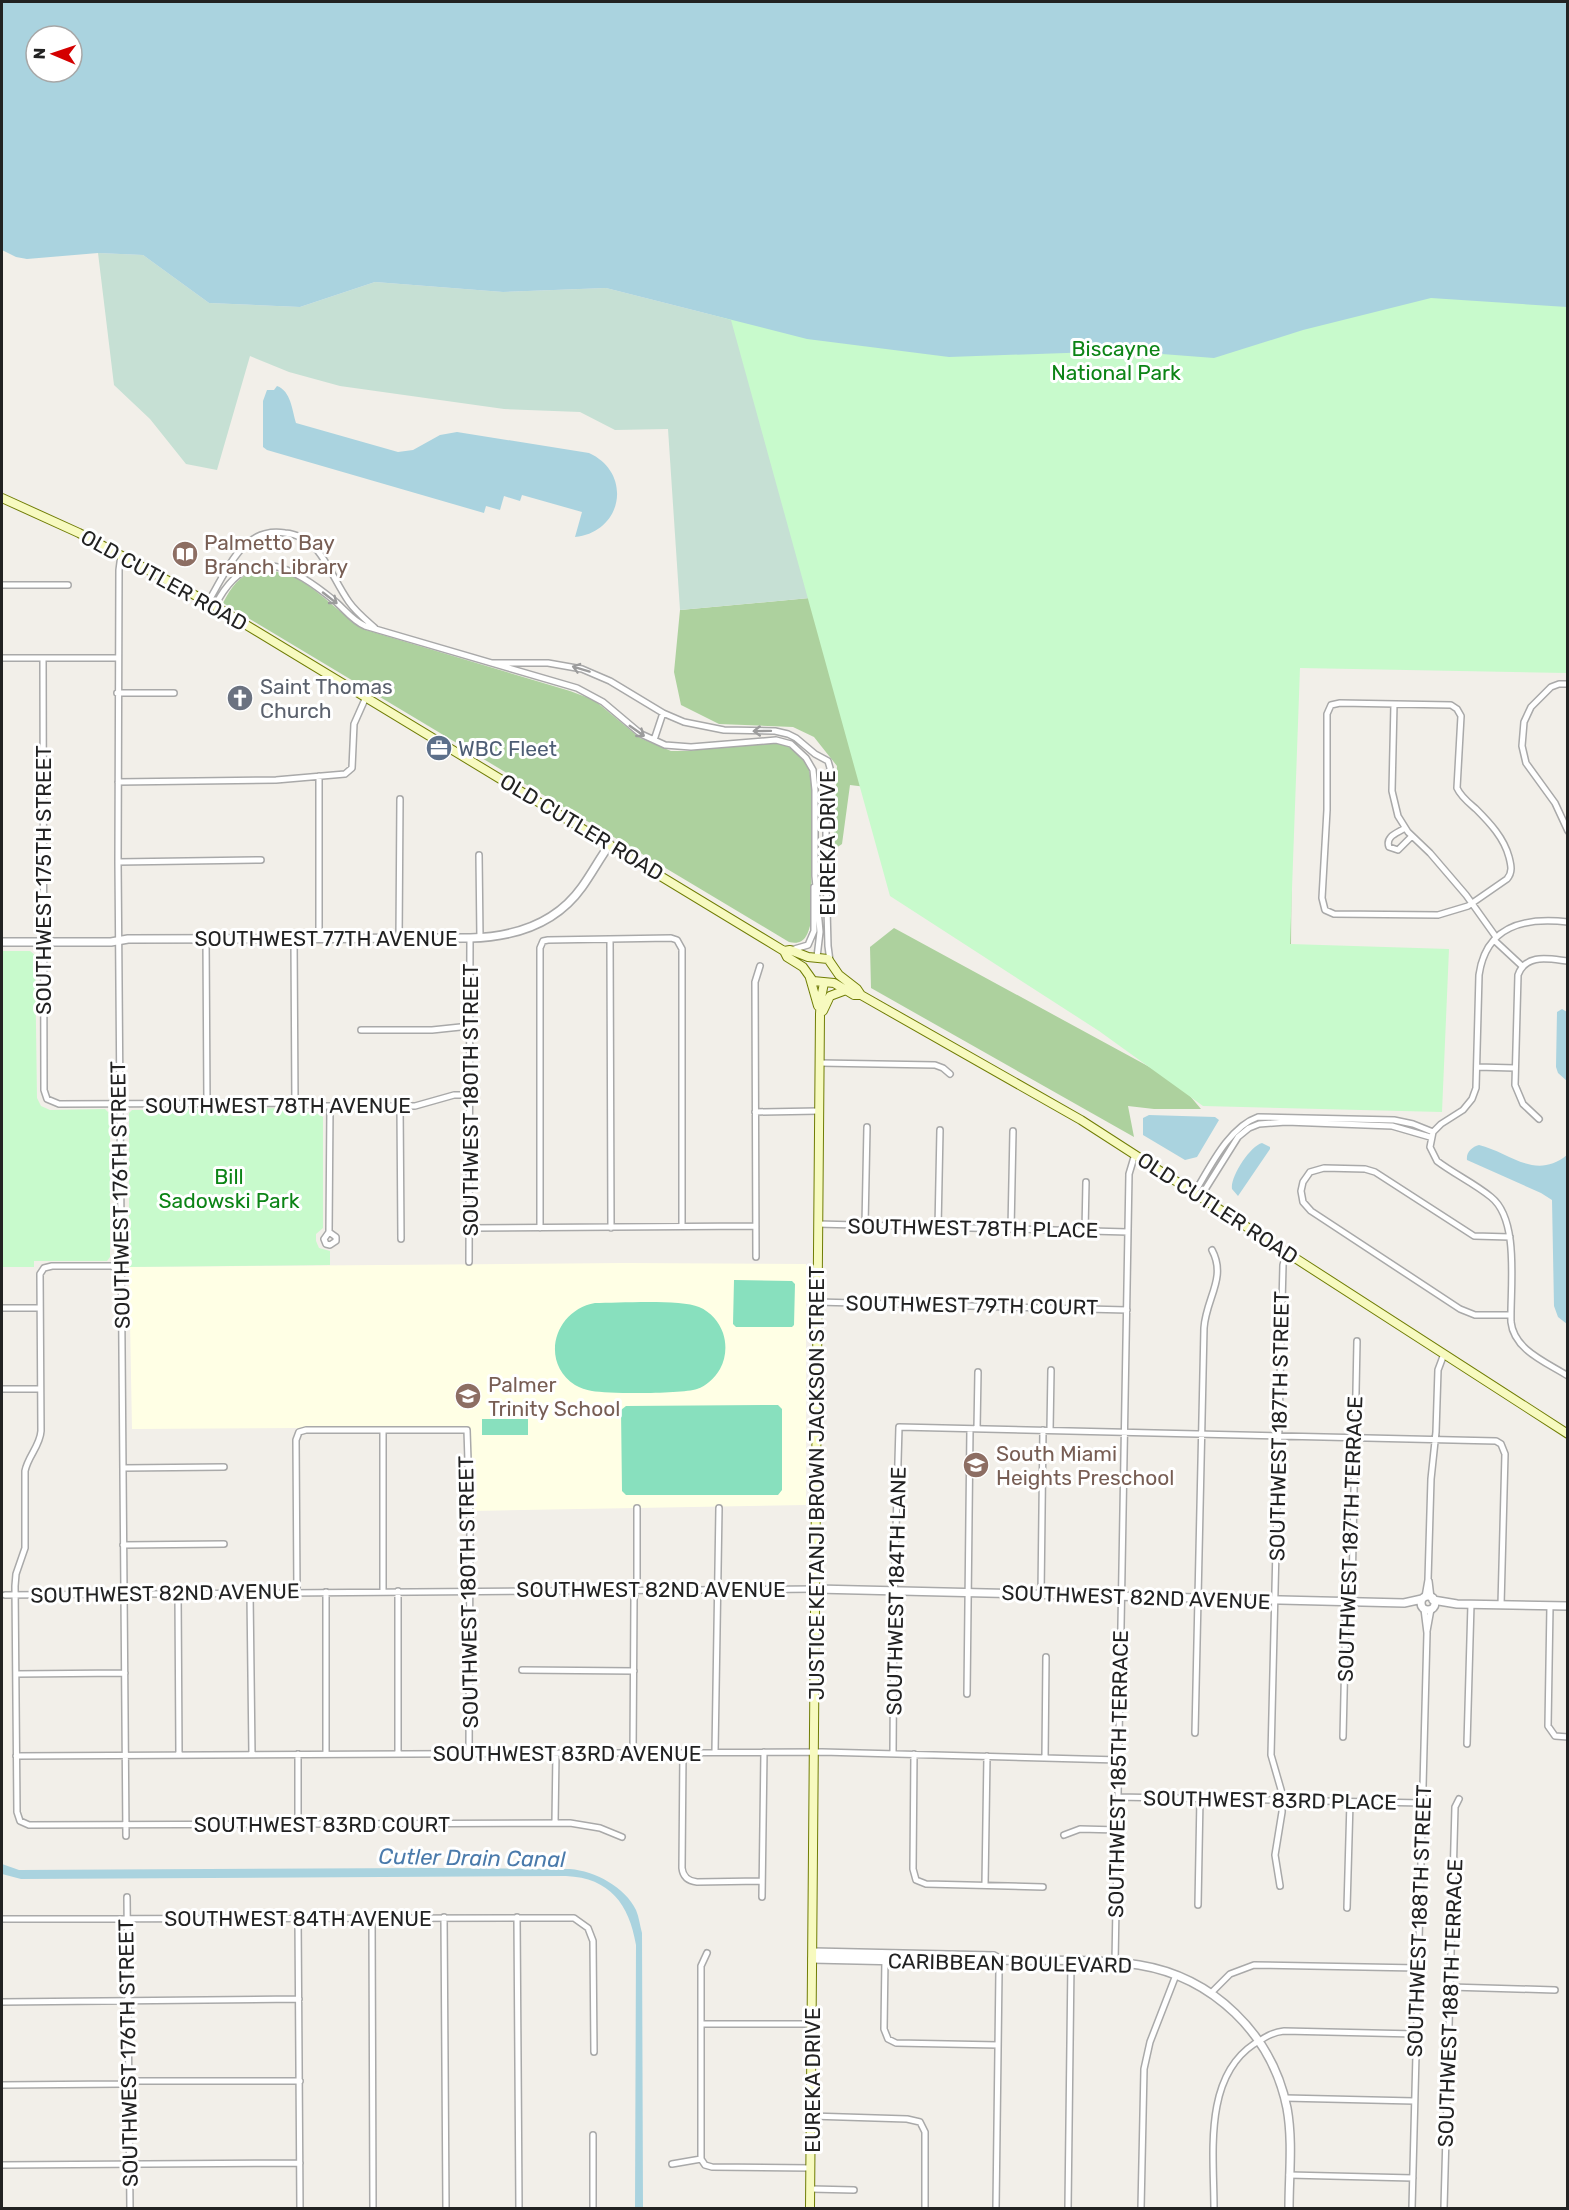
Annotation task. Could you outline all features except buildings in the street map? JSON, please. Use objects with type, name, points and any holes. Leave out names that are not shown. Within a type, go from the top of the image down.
[{"type":"main road","name":"OLD CUTLER ROAD","points":[[2,498],[79,533],[213,605],[787,951],[816,957]]},
{"type":"main road","name":"OLD CUTLER ROAD","points":[[787,951],[787,957],[802,966],[810,977]]},
{"type":"main road","points":[[816,957],[823,957],[831,964],[831,975],[825,983],[816,982],[810,977],[809,967],[816,957]]},
{"type":"main road","name":"OLD CUTLER ROAD","points":[[831,964],[861,995],[1042,1097],[1135,1154],[1568,1434]]},
{"type":"main road","name":"JUSTICE KETANJI BROWN JACKSON STREET","points":[[810,977],[820,1014]]},
{"type":"main road","name":"OLD CUTLER ROAD","points":[[825,983],[834,983],[854,995],[861,995]]},
{"type":"main road","name":"JUSTICE KETANJI BROWN JACKSON STREET","points":[[812,1956],[820,998],[825,983]]},
{"type":"main road","points":[[820,1014],[829,998],[846,990]]},
{"type":"main road","name":"EUREKA DRIVE","points":[[810,2208],[812,1956]]},
{"type":"street","points":[[213,605],[211,597],[243,546],[256,537],[275,532],[293,534],[316,549],[351,604],[376,629]]},
{"type":"street","name":"SOUTHWEST 176TH STREET","points":[[122,555],[118,570],[117,782],[126,1836]]},
{"type":"street","points":[[231,562],[244,570]]},
{"type":"street","points":[[213,605],[233,579],[244,570],[266,566],[292,572],[309,581],[361,624],[376,629],[491,663],[570,686],[592,695],[608,705],[636,731],[665,745],[686,747],[772,740],[787,743],[790,734],[775,731],[719,730],[691,724],[663,713],[619,686],[590,672],[560,664],[491,663]]},
{"type":"street","points":[[225,574],[233,579]]},
{"type":"street","points":[[2,585],[68,585]]},
{"type":"street","points":[[345,612],[351,604]]},
{"type":"street","points":[[2,658],[118,658]]},
{"type":"street","name":"SOUTHWEST 175TH STREET","points":[[43,658],[44,1090],[45,1097],[49,1101]]},
{"type":"street","points":[[522,672],[524,662]]},
{"type":"street","points":[[1568,684],[1556,685],[1536,701],[1528,711],[1524,722],[1522,750],[1528,766],[1555,803],[1568,831]]},
{"type":"street","points":[[117,693],[174,693]]},
{"type":"street","points":[[117,782],[276,780],[340,775],[351,770],[353,764],[354,720],[366,697]]},
{"type":"street","points":[[1338,703],[1394,704],[1449,705],[1456,708],[1461,717],[1457,788],[1502,838],[1508,853],[1511,872],[1506,881],[1472,903],[1449,913],[1425,916],[1334,914],[1325,910],[1322,898],[1327,810],[1327,713],[1330,706],[1338,703]]},
{"type":"street","points":[[1394,704],[1392,794],[1397,812],[1405,828],[1430,853],[1472,903],[1495,938],[1522,966]]},
{"type":"street","points":[[654,740],[663,713]]},
{"type":"street","points":[[718,745],[719,730]]},
{"type":"street","points":[[741,742],[742,732]]},
{"type":"street","name":"EUREKA DRIVE","points":[[790,734],[828,761],[830,768],[826,800],[828,946],[831,964]]},
{"type":"street","name":"EUREKA DRIVE","points":[[787,743],[800,751],[810,764],[815,790],[815,876],[820,932],[816,957]]},
{"type":"street","points":[[810,764],[819,756]]},
{"type":"street","points":[[319,939],[320,776]]},
{"type":"street","points":[[399,798],[399,939]]},
{"type":"street","points":[[1405,828],[1389,838],[1389,847],[1398,850],[1412,836]]},
{"type":"street","name":"SOUTHWEST 77TH AVENUE","points":[[2,942],[206,938],[480,938],[518,932],[539,924],[558,912],[582,888],[610,844]]},
{"type":"street","points":[[478,855],[480,938]]},
{"type":"street","points":[[118,862],[261,860]]},
{"type":"street","points":[[787,951],[808,945],[814,935],[815,876]]},
{"type":"street","points":[[1568,922],[1527,921],[1511,927],[1495,938],[1483,959],[1479,975],[1477,1083],[1471,1102],[1459,1114],[1441,1124],[1431,1134],[1430,1149],[1437,1161],[1498,1203],[1506,1217],[1510,1237],[1510,1315],[1513,1332],[1519,1343],[1568,1376]]},
{"type":"street","points":[[206,938],[207,1104]]},
{"type":"street","name":"SOUTHWEST 180TH STREET","points":[[470,938],[470,1262]]},
{"type":"street","points":[[540,1228],[540,951],[543,941],[671,938],[680,942],[682,952],[682,1226]]},
{"type":"street","points":[[294,939],[294,1103]]},
{"type":"street","points":[[610,939],[611,1228]]},
{"type":"street","points":[[1539,1119],[1526,1108],[1518,1096],[1515,1068],[1518,983],[1522,966],[1535,959],[1568,961]]},
{"type":"street","points":[[756,1257],[755,982],[760,966]]},
{"type":"street","points":[[361,1030],[432,1030],[470,1026]]},
{"type":"street","points":[[820,1063],[934,1065],[950,1074]]},
{"type":"street","points":[[1477,1067],[1515,1068]]},
{"type":"street","name":"SOUTHWEST 78TH AVENUE","points":[[49,1101],[59,1104],[294,1103],[330,1106],[400,1106],[420,1105],[454,1095],[470,1095]]},
{"type":"street","points":[[329,1232],[330,1106]]},
{"type":"street","points":[[400,1106],[400,1239]]},
{"type":"street","points":[[755,1112],[819,1111]]},
{"type":"street","points":[[1198,1194],[1234,1132],[1245,1123],[1259,1120],[1394,1120],[1413,1124],[1431,1134]]},
{"type":"street","points":[[865,1225],[867,1127]]},
{"type":"street","points":[[938,1228],[940,1130]]},
{"type":"street","points":[[1011,1229],[1013,1131]]},
{"type":"street","name":"SOUTHWEST 185TH TERRACE","points":[[1115,1963],[1128,1232],[1130,1170],[1135,1154]]},
{"type":"street","points":[[1510,1237],[1474,1236],[1372,1170],[1317,1169],[1302,1183],[1301,1194],[1306,1206],[1465,1311],[1475,1315],[1510,1315]]},
{"type":"street","points":[[1084,1231],[1086,1182]]},
{"type":"street","name":"SOUTHWEST 78TH PLACE","points":[[818,1224],[1128,1232]]},
{"type":"street","points":[[470,1228],[756,1226]]},
{"type":"street","points":[[1195,1733],[1204,1321],[1219,1268],[1218,1260],[1212,1250]]},
{"type":"street","name":"SOUTHWEST 187TH STREET","points":[[1280,1886],[1275,1855],[1282,1801],[1280,1782],[1271,1760],[1283,1266],[1287,1251]]},
{"type":"street","points":[[16,1756],[16,1574],[26,1548],[25,1471],[27,1462],[41,1437],[40,1278],[42,1269],[52,1266],[111,1266],[121,1270]]},
{"type":"street","name":"SOUTHWEST 79TH COURT","points":[[817,1302],[1127,1310]]},
{"type":"street","points":[[2,1308],[40,1308]]},
{"type":"street","name":"SOUTHWEST 187TH TERRACE","points":[[1343,1737],[1346,1610],[1352,1592],[1358,1341]]},
{"type":"street","name":"SOUTHWEST 188TH STREET","points":[[1412,2208],[1431,1479],[1436,1440],[1438,1366],[1444,1354]]},
{"type":"street","points":[[1041,1594],[1046,1430],[1051,1370]]},
{"type":"street","points":[[977,1428],[978,1372]]},
{"type":"street","points":[[2,1389],[40,1389]]},
{"type":"street","name":"SOUTHWEST 184TH LANE","points":[[893,1754],[894,1590],[899,1427],[970,1428]]},
{"type":"street","points":[[967,1694],[970,1428],[1490,1440],[1501,1444],[1505,1454],[1501,1605]]},
{"type":"street","points":[[297,1592],[296,1440],[299,1432],[306,1430],[383,1430],[383,1591]]},
{"type":"street","name":"SOUTHWEST 180TH STREET","points":[[383,1430],[466,1430],[470,1590],[469,1754]]},
{"type":"street","points":[[123,1468],[224,1467]]},
{"type":"street","points":[[633,1753],[637,1508]]},
{"type":"street","points":[[715,1752],[719,1508]]},
{"type":"street","points":[[123,1545],[224,1544]]},
{"type":"street","name":"SOUTHWEST 82ND AVENUE","points":[[5,1595],[816,1589],[1568,1606]]},
{"type":"street","points":[[398,1591],[398,1754]]},
{"type":"street","points":[[326,1592],[326,1754]]},
{"type":"street","points":[[178,1594],[179,1755]]},
{"type":"street","points":[[250,1594],[252,1755]]},
{"type":"street","points":[[1467,1744],[1471,1604]]},
{"type":"street","points":[[1550,1606],[1548,1726],[1557,1736],[1568,1737]]},
{"type":"street","points":[[1045,1758],[1046,1657]]},
{"type":"street","points":[[522,1670],[634,1671]]},
{"type":"street","points":[[16,1674],[125,1673]]},
{"type":"street","points":[[762,1897],[764,1752]]},
{"type":"street","name":"SOUTHWEST 83RD AVENUE","points":[[16,1756],[814,1752],[1119,1760]]},
{"type":"street","points":[[683,1753],[682,1868],[686,1878],[697,1882],[762,1881]]},
{"type":"street","points":[[298,1754],[298,1824]]},
{"type":"street","points":[[555,1823],[556,1754]]},
{"type":"street","points":[[914,1754],[913,1869],[916,1880],[926,1884],[1043,1887]]},
{"type":"street","name":"SOUTHWEST 83RD COURT","points":[[16,1756],[17,1812],[20,1821],[29,1825],[555,1823],[600,1828],[622,1837]]},
{"type":"street","points":[[985,1885],[987,1756]]},
{"type":"street","name":"SOUTHWEST 83RD PLACE","points":[[1118,1797],[1423,1803]]},
{"type":"street","points":[[1198,1905],[1200,1798]]},
{"type":"street","name":"SOUTHWEST 188TH TERRACE","points":[[1444,2208],[1455,1807],[1459,1799]]},
{"type":"street","points":[[1347,1908],[1350,1802]]},
{"type":"street","points":[[1064,1835],[1080,1829],[1118,1830]]},
{"type":"street","name":"SOUTHWEST 176TH STREET","points":[[127,1897],[130,2208]]},
{"type":"street","points":[[372,1917],[373,2208]]},
{"type":"street","points":[[444,1917],[446,2208]]},
{"type":"street","points":[[517,1917],[519,2208]]},
{"type":"street","points":[[298,1918],[300,2208]]},
{"type":"street","name":"SOUTHWEST 84TH AVENUE","points":[[2,1919],[574,1918],[590,1931],[594,1947],[594,2052]]},
{"type":"street","points":[[707,1953],[701,1966],[701,2159],[705,2165],[712,2167],[811,2168]]},
{"type":"street","name":"CARIBBEAN BOULEVARD","points":[[812,1956],[994,1956],[1001,1960],[1115,1963],[1146,1966],[1176,1975],[1211,1993],[1237,2014],[1259,2041],[1277,2073],[1290,2133],[1289,2208]]},
{"type":"street","points":[[885,1957],[884,2029],[888,2039],[898,2043],[999,2045]]},
{"type":"street","points":[[996,2208],[1001,1960]]},
{"type":"street","points":[[1068,2208],[1071,1962]]},
{"type":"street","points":[[1211,1993],[1230,1974],[1254,1965],[1418,1968]]},
{"type":"street","points":[[1141,2208],[1144,2069],[1150,2042],[1176,1975]]},
{"type":"street","points":[[1450,1987],[1555,1990]]},
{"type":"street","points":[[2,2002],[299,1999]]},
{"type":"street","points":[[701,2024],[812,2024]]},
{"type":"street","points":[[1214,2208],[1215,2117],[1218,2097],[1223,2082],[1245,2052],[1271,2034],[1284,2031],[1416,2034]]},
{"type":"street","points":[[2,2085],[136,2081],[300,2081]]},
{"type":"street","points":[[1284,2098],[1414,2101]]},
{"type":"street","points":[[812,2116],[907,2119],[920,2122],[926,2132],[925,2208]]},
{"type":"street","points":[[593,2135],[593,2208]]},
{"type":"street","points":[[672,2164],[701,2159]]},
{"type":"street","points":[[2,2165],[300,2163]]},
{"type":"street","points":[[1289,2175],[1413,2178]]},
{"type":"street","points":[[811,2189],[854,2190]]},
{"type":"shaded area","points":[[98,253],[143,255],[209,303],[300,307],[375,282],[503,292],[606,288],[807,339],[820,597],[680,610],[668,429],[615,430],[580,412],[504,409],[340,386],[289,372],[250,356],[217,470],[186,464],[150,419],[114,385]]},
{"type":"shaded area","name":"Palmer Trinity School","points":[[624,1263],[806,1264],[806,1505],[472,1511],[469,1427],[132,1429],[129,1267]]},
{"type":"green space","name":"Biscayne National Park","points":[[2,2],[1567,2],[1567,673],[1300,668],[1290,944],[1449,949],[1442,1112],[1203,1106],[1099,1031],[890,896],[731,320],[2,108]]},
{"type":"green space","points":[[261,568],[298,579],[366,630],[594,700],[640,738],[671,751],[768,741],[791,748],[804,760],[809,769],[812,790],[811,922],[805,938],[799,942],[789,942],[223,603],[238,581],[248,573]]},
{"type":"green space","points":[[820,597],[1293,704],[1291,945],[915,793],[850,785],[842,844],[833,850],[837,766],[814,737],[793,727],[719,724],[681,705],[674,672],[680,610]]},
{"type":"green space","points":[[894,928],[1179,1083],[1201,1109],[1154,1109],[1128,1106],[1134,1137],[871,988],[870,947]]},
{"type":"green space","name":"Bill Sadowski Park","points":[[2,951],[30,951],[35,955],[37,1098],[41,1106],[50,1110],[105,1109],[110,1114],[110,1257],[107,1261],[34,1261],[34,1267],[2,1267]]},
{"type":"green space","name":"Bill Sadowski Park","points":[[283,1108],[319,1114],[323,1117],[323,1228],[316,1234],[316,1241],[319,1248],[330,1251],[330,1265],[129,1267],[129,1113],[132,1110]]},
{"type":"green space","points":[[734,1280],[792,1281],[795,1284],[794,1325],[792,1327],[736,1327],[733,1324]]},
{"type":"green space","points":[[595,1303],[678,1303],[703,1309],[717,1321],[724,1338],[725,1356],[720,1369],[707,1384],[689,1391],[613,1393],[592,1391],[577,1386],[564,1375],[557,1363],[556,1338],[570,1315]]},
{"type":"green space","points":[[778,1405],[782,1409],[782,1490],[778,1495],[626,1495],[622,1491],[621,1410],[626,1406]]},
{"type":"green space","points":[[482,1419],[528,1419],[528,1435],[482,1435]]},
{"type":"water","points":[[2,2],[1567,2],[1567,307],[1431,298],[1303,330],[1214,358],[1123,351],[949,357],[807,339],[606,288],[503,292],[375,282],[300,307],[209,303],[143,255],[98,253],[27,259],[16,257],[2,250]]},
{"type":"water","points":[[277,386],[282,388],[288,396],[296,423],[398,452],[413,450],[440,435],[457,432],[589,453],[603,462],[612,474],[617,487],[617,501],[604,525],[591,533],[575,537],[582,512],[522,495],[520,501],[504,496],[500,510],[486,506],[484,513],[267,450],[263,447],[263,401],[267,390],[274,390]]},
{"type":"water","points":[[1562,1009],[1567,1012],[1567,1081],[1558,1073],[1556,1067],[1557,1012]]},
{"type":"water","points":[[1149,1115],[1215,1117],[1219,1120],[1197,1157],[1185,1160],[1143,1135],[1143,1118]]},
{"type":"water","points":[[1262,1143],[1270,1149],[1238,1196],[1232,1189],[1237,1170],[1252,1150]]},
{"type":"water","points":[[1479,1145],[1533,1165],[1555,1162],[1567,1155],[1567,1324],[1558,1317],[1554,1306],[1552,1200],[1467,1160],[1470,1150]]},
{"type":"water","name":"Cutler Drain Canal","points":[[2,1864],[19,1870],[570,1869],[599,1877],[625,1894],[637,1913],[642,1933],[643,2208],[635,2208],[636,1945],[633,1930],[622,1906],[606,1888],[595,1882],[566,1876],[21,1879],[2,1874]]},
{"type":"place","name":"Palmetto Bay Branch Library","points":[[185,554]]},
{"type":"place","name":"Saint Thomas Church","points":[[240,698]]},
{"type":"place","name":"WBC Fleet","points":[[439,748]]},
{"type":"place","name":"Palmer Trinity School","points":[[468,1396]]},
{"type":"place","name":"South Miami Heights Preschool","points":[[976,1465]]}]
